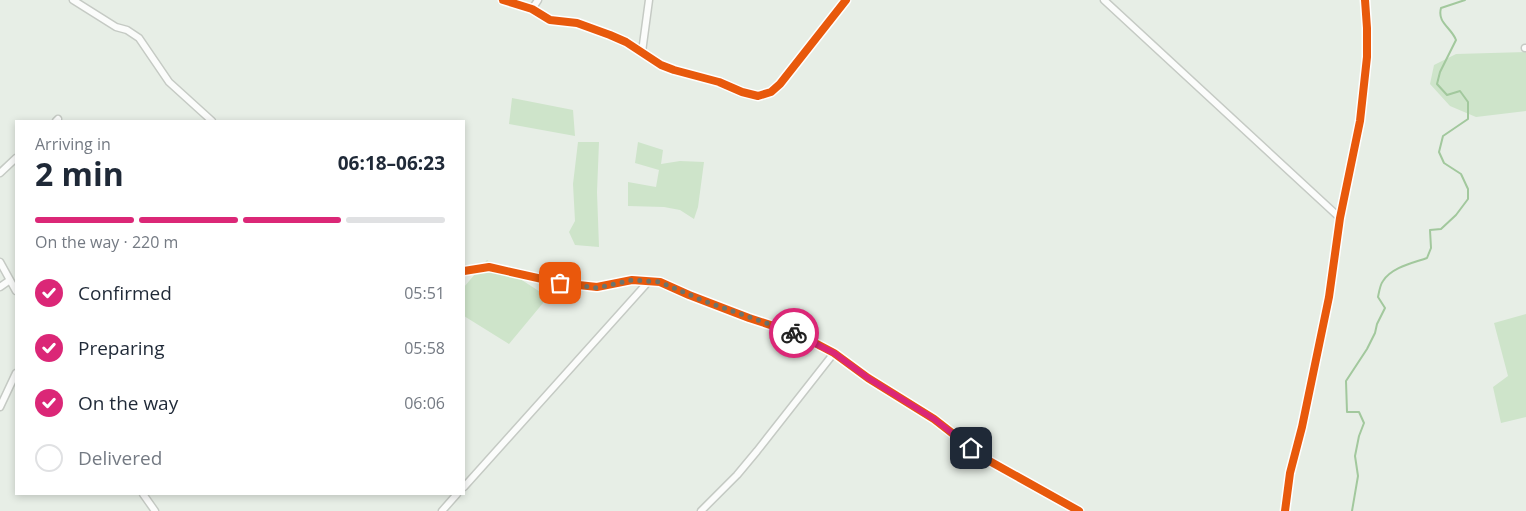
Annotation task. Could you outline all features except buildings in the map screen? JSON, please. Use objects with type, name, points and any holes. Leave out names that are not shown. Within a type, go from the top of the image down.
[{"type":"street","points":[[73,0],[116,27],[128,30],[140,38],[169,82],[211,120]]},
{"type":"street","points":[[503,0],[532,9],[550,20],[577,23],[610,35],[674,70],[719,82],[742,92],[758,96],[771,92],[780,84],[846,0]]},
{"type":"street","points":[[532,9],[538,0]]},
{"type":"street","points":[[642,52],[648,0]]},
{"type":"street","points":[[1104,0],[1340,218]]},
{"type":"street","points":[[1285,511],[1290,473],[1304,417],[1329,297],[1340,218],[1360,121],[1367,57],[1368,28],[1365,0]]},
{"type":"street","points":[[0,174],[15,159]]},
{"type":"street","points":[[0,262],[15,289]]},
{"type":"street","points":[[465,271],[489,267],[560,283],[597,288],[632,280],[660,282],[732,311],[798,334],[834,353],[875,382],[934,419],[984,458],[1079,511]]},
{"type":"street","points":[[0,287],[10,280]]},
{"type":"street","points":[[465,486],[649,281]]},
{"type":"street","points":[[700,511],[737,475],[758,451],[834,353]]},
{"type":"street","points":[[0,407],[15,375]]},
{"type":"street","points":[[144,495],[155,511]]},
{"type":"street","points":[[442,511],[456,495]]},
{"type":"green space","points":[[1526,52],[1526,111],[1476,117],[1450,106],[1430,84],[1434,65],[1456,54]]},
{"type":"green space","points":[[512,98],[573,110],[575,136],[509,124]]},
{"type":"green space","points":[[578,142],[599,142],[597,192],[599,247],[575,245],[569,232],[575,221],[573,184]]},
{"type":"green space","points":[[638,142],[663,150],[661,164],[680,161],[704,162],[698,207],[694,219],[680,210],[664,207],[628,206],[628,182],[656,187],[659,170],[635,163]]},
{"type":"green space","points":[[487,260],[548,297],[509,344],[465,317],[465,286]]},
{"type":"green space","points":[[1526,314],[1526,417],[1501,423],[1493,387],[1508,376],[1494,323]]},
{"type":"waterway","points":[[1352,511],[1358,476],[1355,456],[1364,423],[1359,412],[1347,412],[1346,381],[1367,349],[1385,308],[1378,297],[1381,284],[1387,276],[1397,269],[1427,258],[1431,248],[1430,230],[1441,229],[1456,215],[1468,199],[1468,189],[1461,174],[1444,163],[1439,152],[1443,136],[1468,119],[1468,102],[1460,91],[1447,95],[1437,84],[1440,72],[1456,40],[1441,18],[1441,8],[1465,0]]},
{"type":"cycle path","points":[[503,0],[532,9],[550,20],[577,23],[610,35],[626,42],[661,65],[674,70],[719,82],[742,92],[758,96],[771,92],[780,84],[846,0]]},
{"type":"cycle path","points":[[1285,511],[1290,473],[1302,427],[1329,297],[1340,218],[1360,121],[1367,57],[1365,0]]},
{"type":"cycle path","points":[[465,271],[489,267],[560,283],[597,287],[632,280],[660,282],[749,318],[798,334],[834,353],[868,378],[934,419],[984,458],[1079,511]]},
{"type":"way so far","points":[[560,283],[597,288],[632,280],[660,282],[704,301],[794,333]]},
{"type":"route","points":[[794,333],[834,353],[868,378],[934,419],[971,448]]}]
